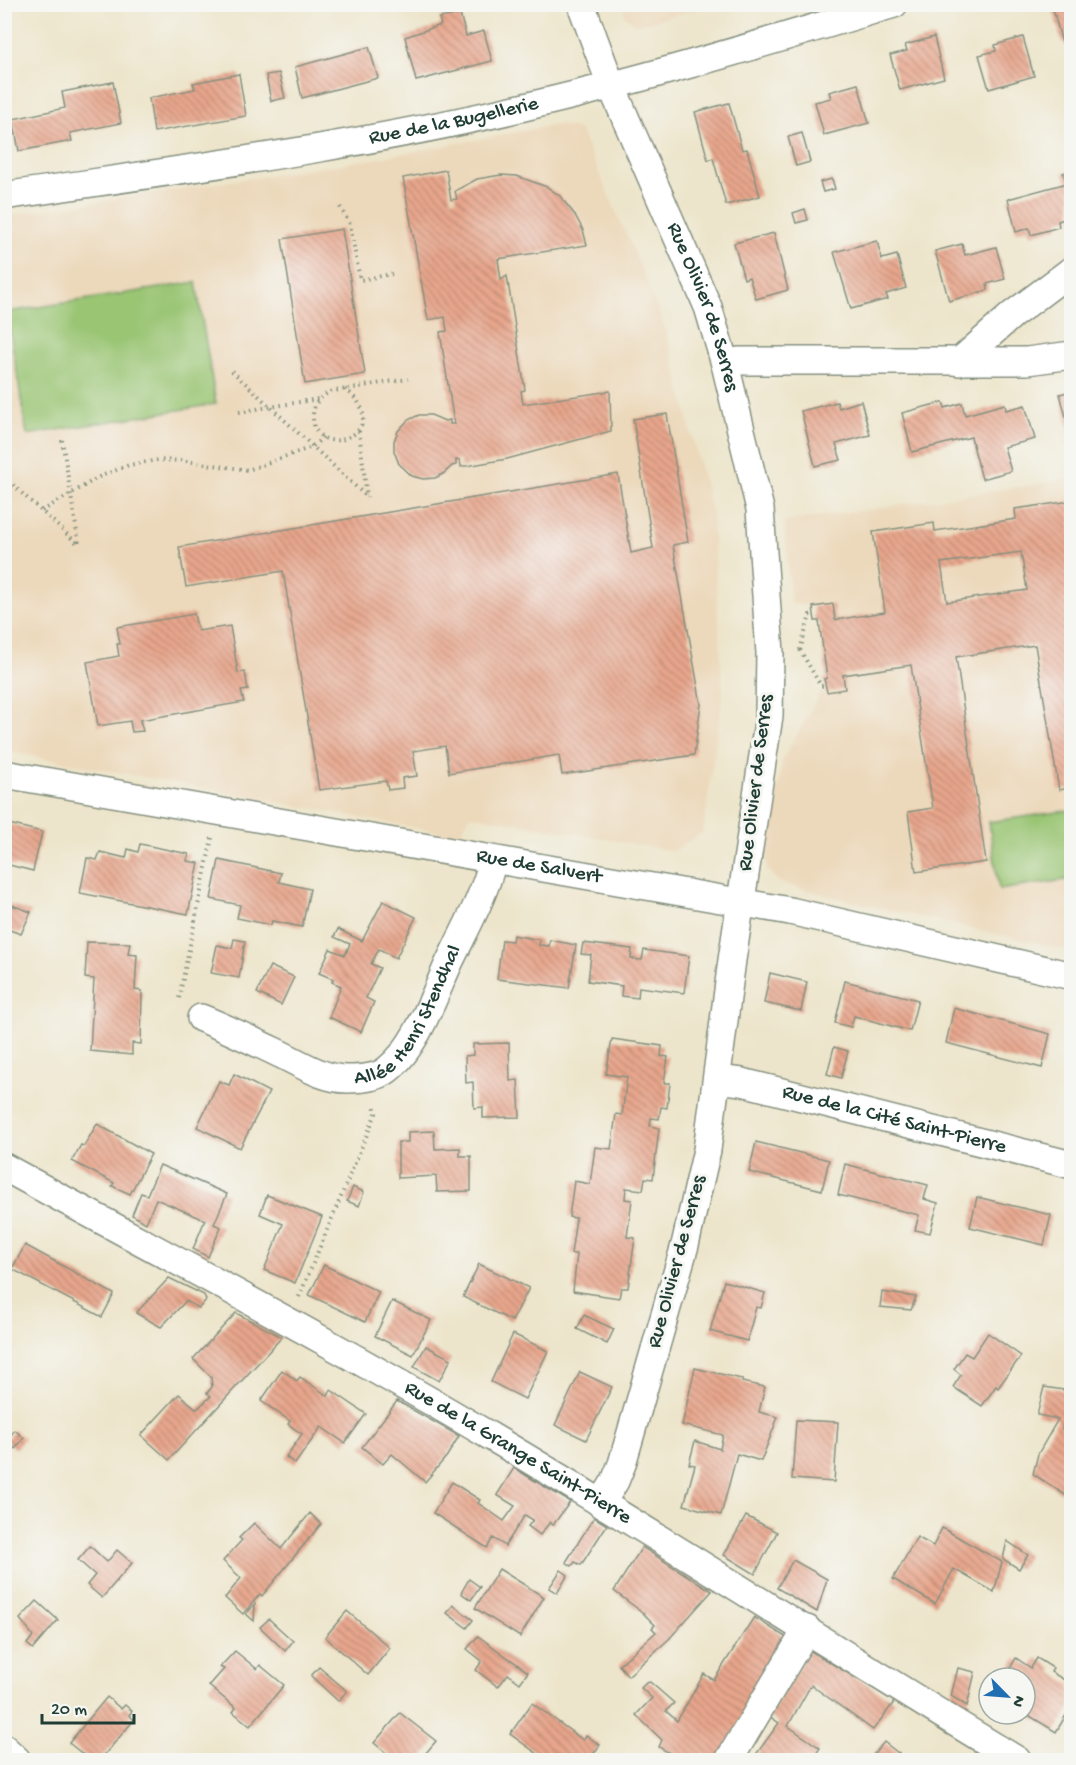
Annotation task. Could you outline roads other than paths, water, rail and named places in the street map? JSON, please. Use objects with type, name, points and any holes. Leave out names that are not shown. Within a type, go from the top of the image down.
[{"type":"street","name":"Rue Olivier de Serres","points":[[580,4],[611,85],[708,307],[725,364],[760,509],[770,653],[769,716],[740,902],[707,1150],[685,1245],[622,1464],[601,1504]]},
{"type":"street","name":"Rue de la Bugellerie","points":[[4,196],[371,139],[541,104],[894,4]]},
{"type":"street","points":[[958,362],[1012,315],[1071,270]]},
{"type":"street","points":[[725,364],[739,361],[1027,361],[1071,355]]},
{"type":"street","name":"Rue de Salvert","points":[[4,774],[740,902],[858,926],[1071,976]]},
{"type":"street","name":"Allée Henri Stendhal","points":[[201,1018],[323,1075],[346,1079],[367,1078],[385,1071],[402,1055],[418,1029],[473,913],[493,860]]},
{"type":"street","name":"Rue de la Cité Saint-Pierre","points":[[717,1079],[742,1082],[1071,1165]]},
{"type":"street","name":"Rue de la Grange Saint-Pierre","points":[[4,1167],[289,1322],[493,1438],[807,1629],[1017,1761]]},
{"type":"street","points":[[729,1761],[807,1629]]},
{"type":"street","points":[[4,1748],[17,1761]]}]
